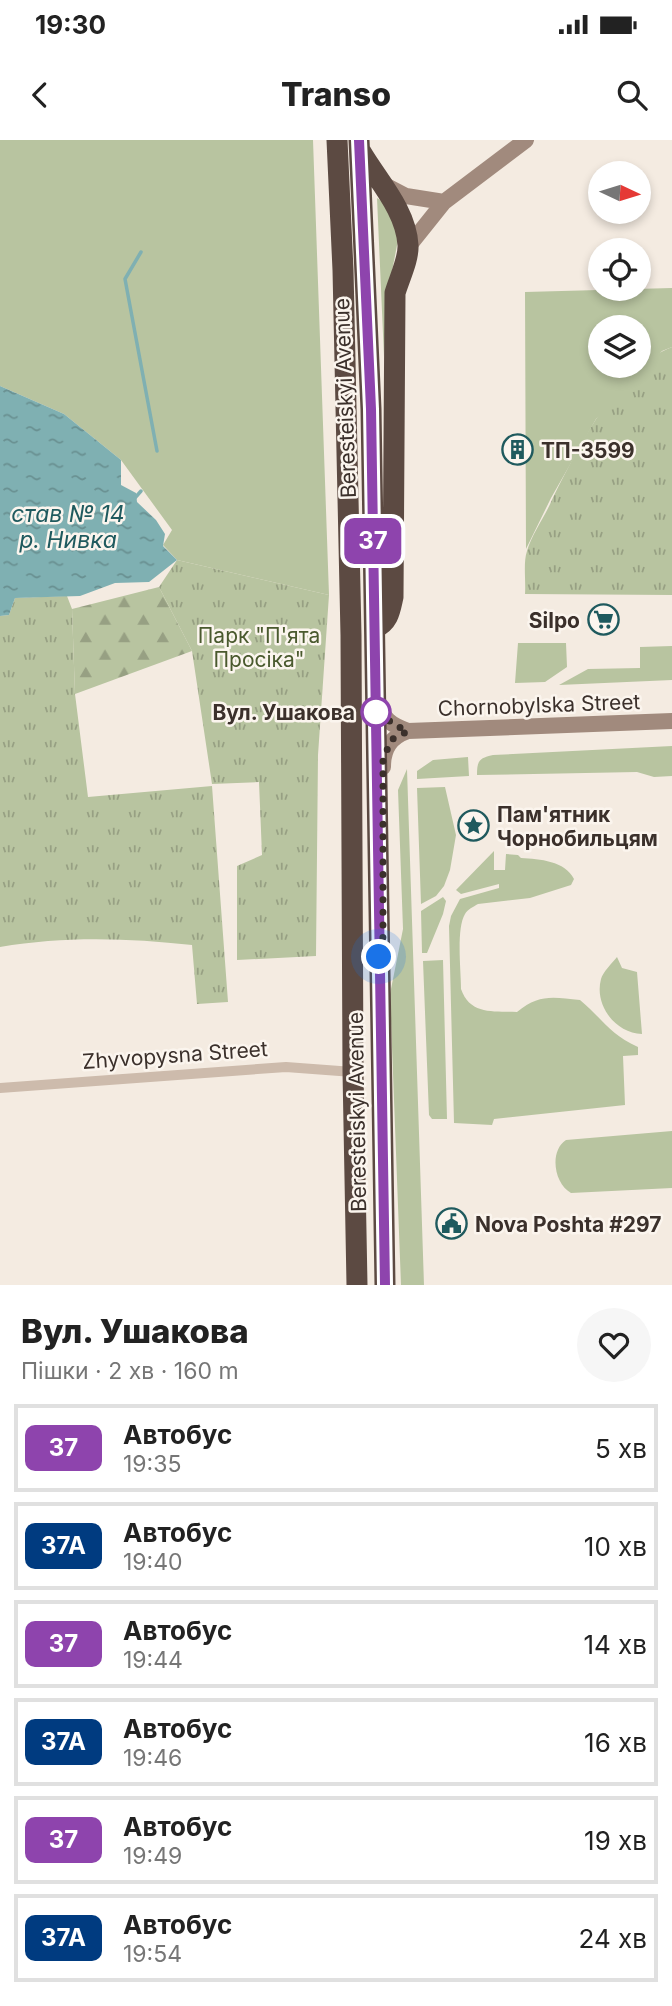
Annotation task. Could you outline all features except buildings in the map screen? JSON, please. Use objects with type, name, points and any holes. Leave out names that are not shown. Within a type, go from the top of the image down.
[{"type":"highway","name":"Beresteiskyi Avenue","points":[[337,140],[343,270],[351,622],[357,1285]]},
{"type":"highway","name":"Beresteiskyi Avenue","points":[[359,145],[371,409],[385,1285]]},
{"type":"highway","points":[[359,145],[379,181],[393,199],[404,225],[408,247],[395,293],[393,597],[388,617],[375,628]]},
{"type":"main road","points":[[408,247],[444,202],[526,140]]},
{"type":"main road","points":[[379,181],[406,196],[444,202]]},
{"type":"main road","name":"Chornobylska Street","points":[[376,686],[379,706],[385,719],[408,731],[672,721]]},
{"type":"main road","name":"Chornobylska Street","points":[[379,957],[383,937],[383,760],[391,740],[408,731]]},
{"type":"street","name":"Zhyvopysna Street","points":[[0,1088],[286,1067],[353,1072]]},
{"type":"green space","points":[[0,140],[313,140],[329,595],[177,560],[163,545],[172,530],[121,460],[64,414],[0,386]]},
{"type":"green space","points":[[377,198],[385,203],[399,235],[387,297],[384,357]]},
{"type":"green space","points":[[672,288],[672,347],[662,351],[651,362],[651,315],[588,315],[588,378],[636,378],[596,419],[551,498],[526,549],[525,292],[588,290],[588,301],[651,301],[651,289]]},
{"type":"green space","points":[[672,347],[672,595],[525,594],[525,561],[529,545],[573,460],[600,414],[629,378],[651,378],[652,358]]},
{"type":"green space","name":"Парк \"П'ята Просіка\"","points":[[177,560],[329,595],[318,755],[316,956],[237,960],[237,866],[262,855],[259,782],[212,784],[192,651],[159,587]]},
{"type":"green space","points":[[159,587],[192,651],[75,694],[72,609]]},
{"type":"green space","points":[[67,596],[72,609],[75,694],[88,797],[212,786],[228,1002],[197,1004],[192,945],[96,939],[0,947],[0,616],[9,615],[15,598]]},
{"type":"green space","points":[[518,643],[566,643],[567,667],[545,682],[515,683]]},
{"type":"green space","points":[[672,646],[672,680],[559,685],[588,669],[640,668],[640,647]]},
{"type":"green space","points":[[672,746],[672,776],[654,777],[637,772],[477,775],[480,761],[493,755]]},
{"type":"green space","points":[[468,757],[469,776],[417,779],[417,771],[433,760]]},
{"type":"green space","points":[[407,769],[424,1285],[401,1285],[390,994],[403,929],[398,790]]},
{"type":"green space","points":[[445,787],[456,835],[450,870],[444,886],[436,896],[421,904],[417,788]]},
{"type":"green space","points":[[494,851],[494,870],[505,870],[506,854],[518,855],[521,858],[544,860],[565,868],[574,879],[571,885],[530,898],[478,904],[465,914],[460,939],[461,989],[465,997],[476,1007],[499,1012],[517,1012],[532,1002],[546,998],[580,1000],[613,1031],[638,1047],[638,1055],[623,1056],[625,1105],[494,1119],[492,1125],[454,1123],[449,926],[460,899],[499,888],[499,884],[461,894],[456,890]]},
{"type":"green space","points":[[443,897],[446,901],[443,914],[427,953],[422,953],[421,911]]},
{"type":"green space","points":[[617,957],[622,968],[637,972],[642,1034],[623,1029],[604,1008],[600,989],[602,976]]},
{"type":"green space","points":[[443,960],[447,1119],[432,1119],[429,1115],[423,961]]},
{"type":"green space","points":[[672,1131],[672,1188],[571,1193],[565,1189],[557,1175],[557,1152],[566,1140]]},
{"type":"water","name":"став № 14 р. Нивка","points":[[0,386],[64,414],[121,460],[121,485],[136,493],[137,502],[156,520],[165,534],[163,546],[177,560],[149,582],[115,583],[80,596],[15,598],[9,615],[0,616]]},
{"type":"waterway","points":[[141,252],[125,279],[157,451]]},
{"type":"waterway","points":[[134,499],[141,491]]},
{"type":"bus line","name":"37","points":[[359,140],[371,409],[385,1285]]},
{"type":"place","name":"ТП-3599","points":[[518,450]]},
{"type":"place","name":"Silpo","points":[[603,620]]},
{"type":"place","name":"Вул. Ушакова","points":[[376,712]]},
{"type":"place","name":"Пам'ятник Чорнобильцям","points":[[474,826]]},
{"type":"place","name":"Nova Poshta #297","points":[[452,1224]]},
{"type":"route","points":[[376,712],[379,706],[385,719],[408,731],[391,740],[383,760],[383,937],[379,957]]}]
